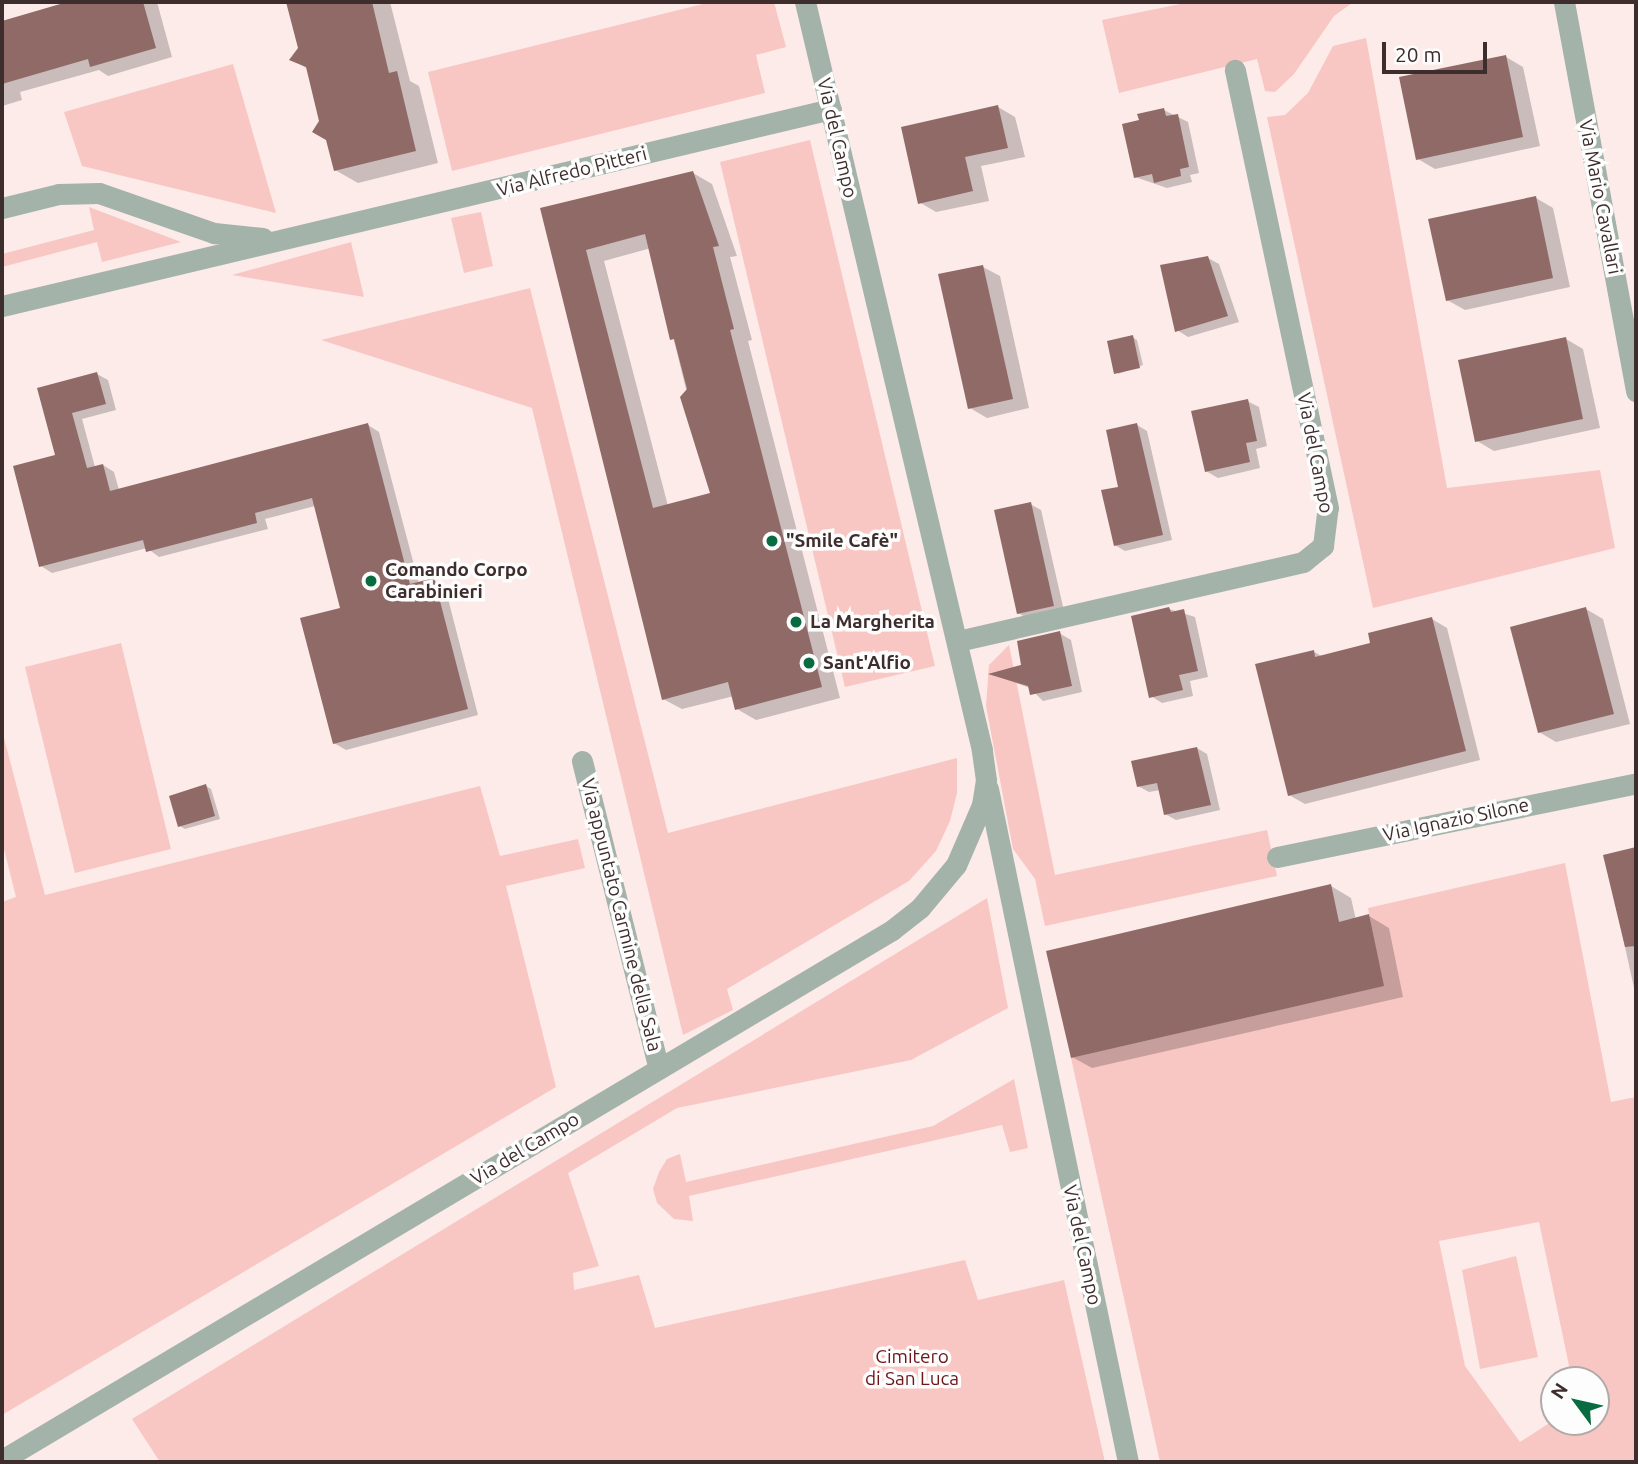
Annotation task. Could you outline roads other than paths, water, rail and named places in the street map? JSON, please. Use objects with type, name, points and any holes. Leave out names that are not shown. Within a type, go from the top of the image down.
[{"type":"street","name":"Via del Campo","points":[[805,2],[958,641],[1128,1462]]},
{"type":"street","name":"Via Mario Cavallari","points":[[1564,2],[1636,391]]},
{"type":"street","name":"Via del Campo","points":[[958,641],[1303,562],[1323,546],[1328,508],[1235,70]]},
{"type":"street","name":"Via Alfredo Pitteri","points":[[2,306],[831,109]]},
{"type":"street","name":"Via Alfredo Pitteri","points":[[2,208],[78,191],[119,198],[232,237],[314,234]]},
{"type":"street","name":"Via appuntato Carmine della Sala","points":[[582,761],[659,1069]]},
{"type":"street","name":"Via del Campo","points":[[2,1460],[892,930],[920,908],[956,865],[982,805],[986,780]]},
{"type":"street","name":"Via Ignazio Silone","points":[[1277,857],[1636,783]]},
{"type":"place","name":"\"Smile Cafè\"","points":[[772,541]]},
{"type":"place","name":"Comando Corpo Carabinieri","points":[[371,581]]},
{"type":"place","name":"La Margherita","points":[[796,622]]},
{"type":"place","name":"Sant'Alfio","points":[[809,663]]},
{"type":"park label","name":"Cimitero di San Luca","points":[[912,1368]]}]
